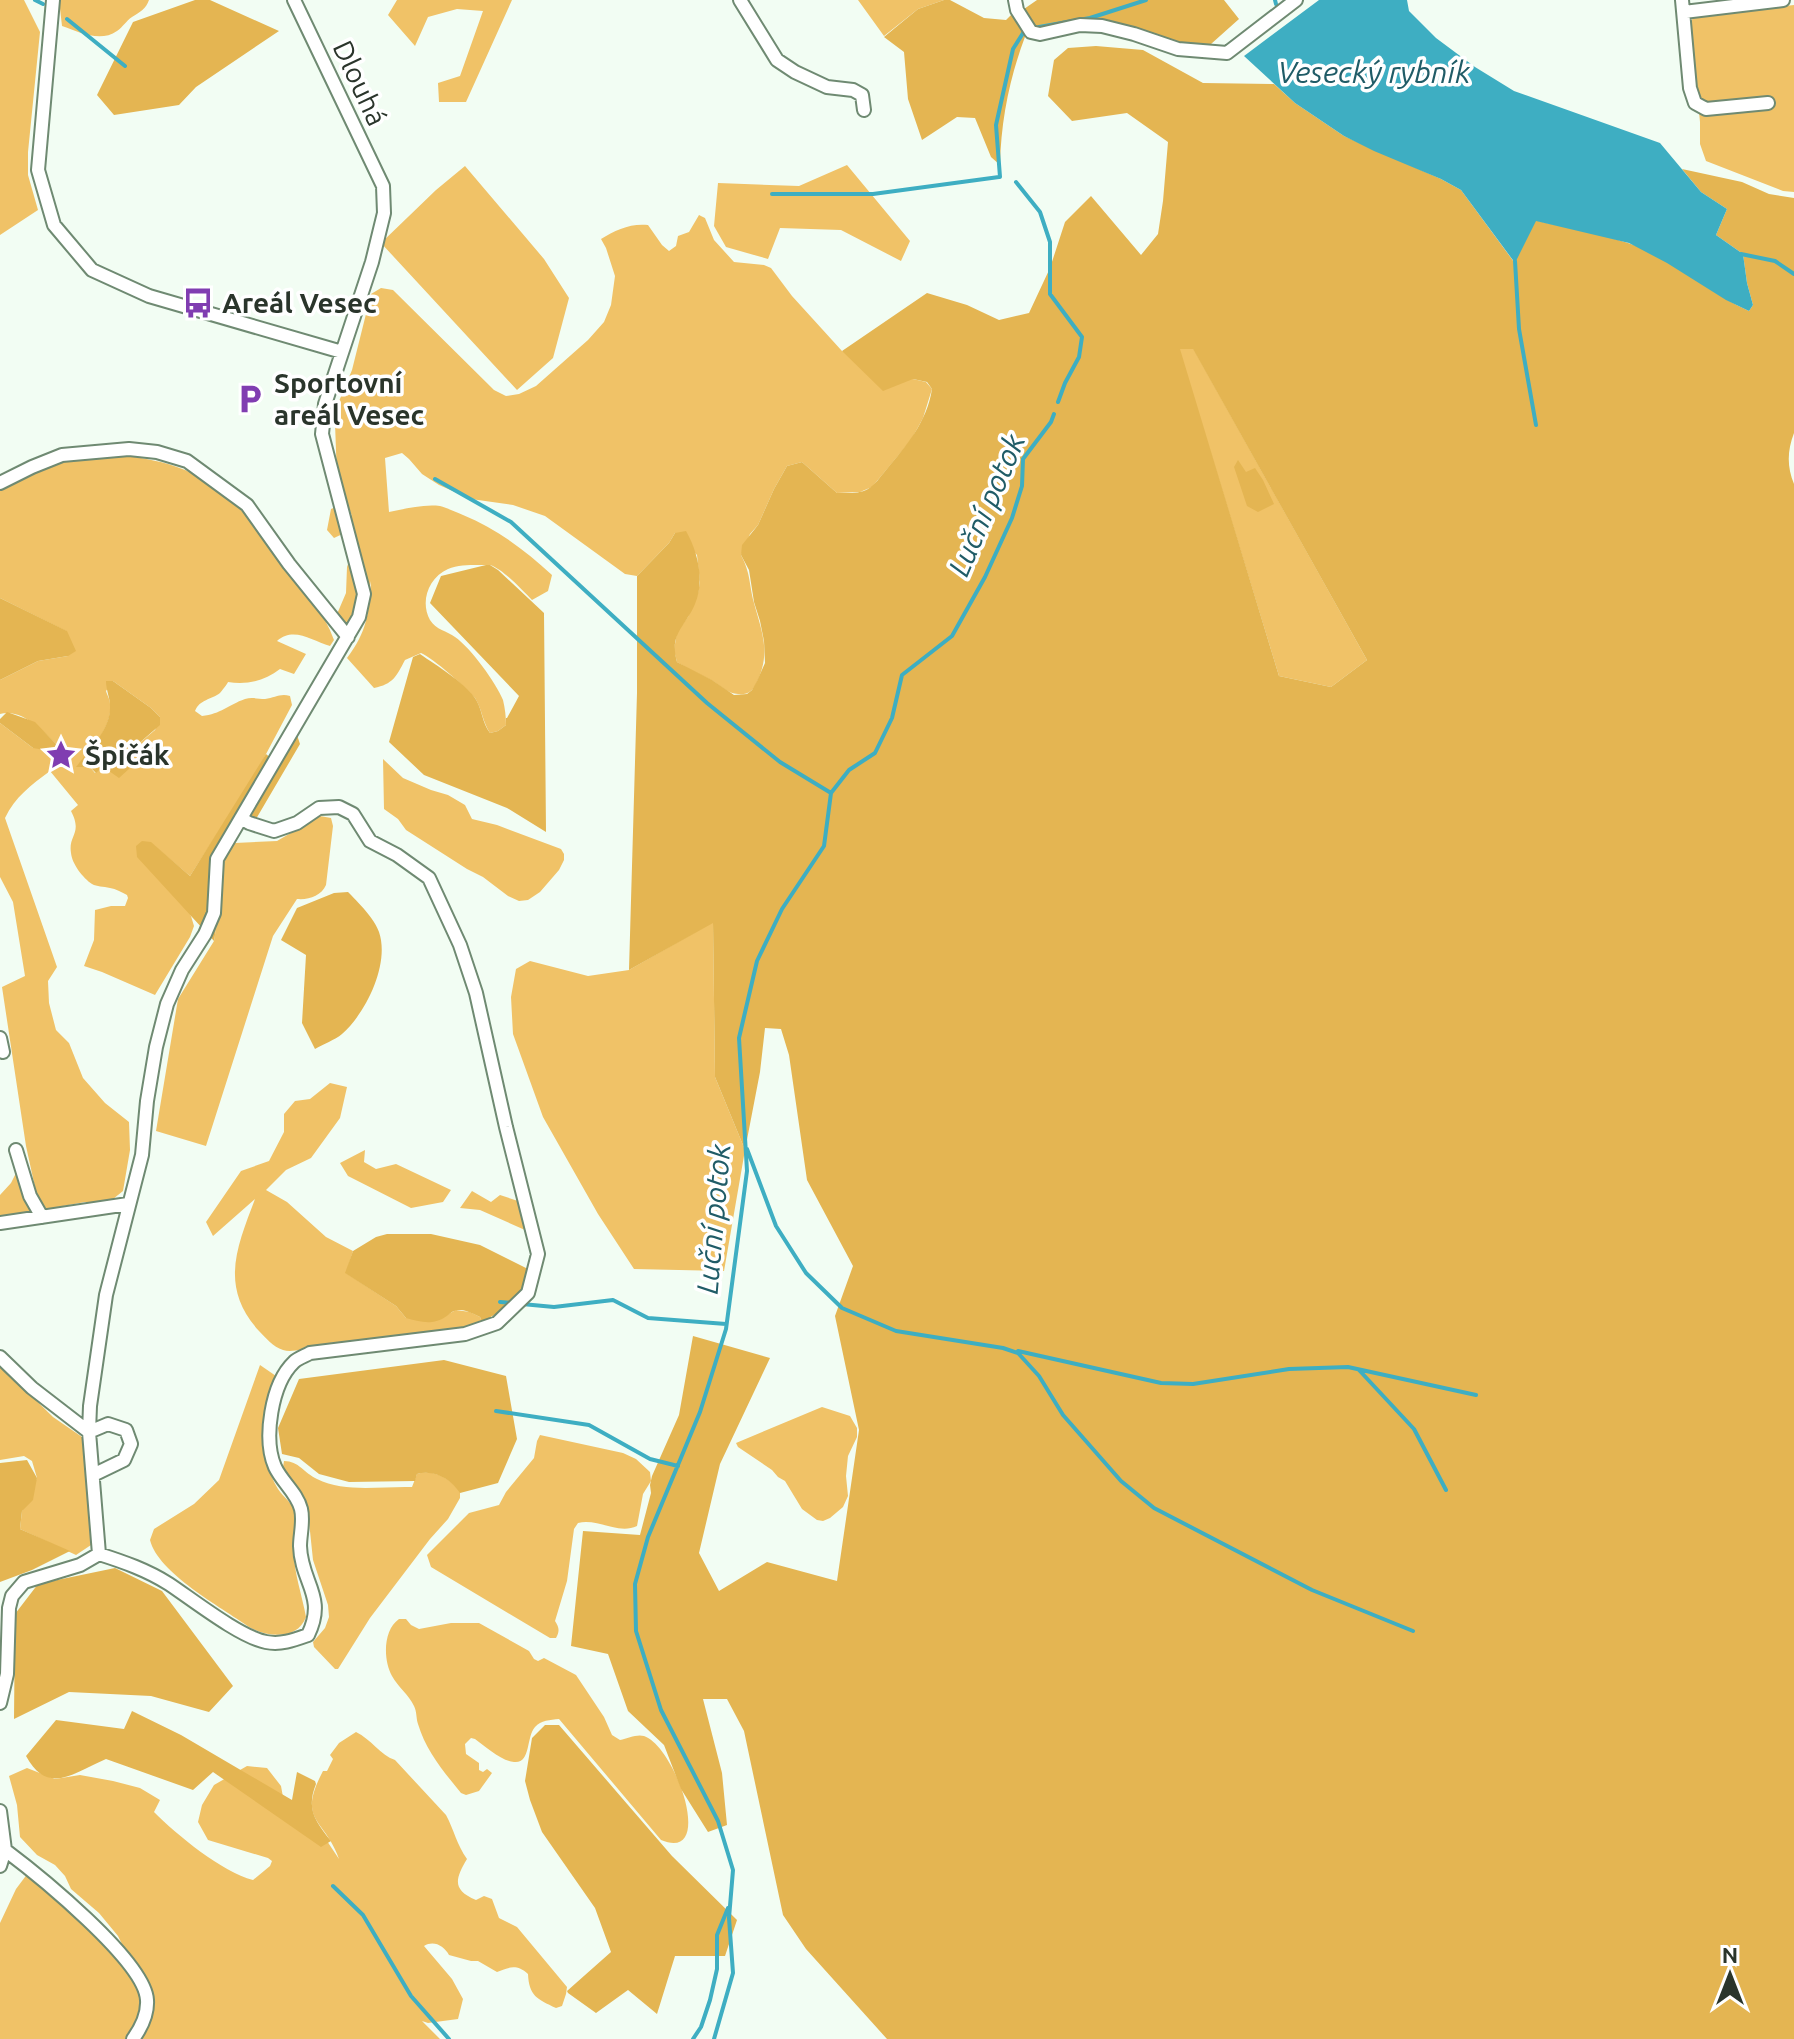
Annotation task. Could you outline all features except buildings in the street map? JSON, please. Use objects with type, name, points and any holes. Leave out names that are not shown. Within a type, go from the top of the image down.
[{"type":"street","points":[[53,0],[38,170],[54,225],[92,270],[149,296],[342,352],[325,404],[322,434],[364,594],[359,617],[348,637],[217,859],[214,913],[167,1004],[147,1101],[142,1155],[106,1295],[90,1406],[89,1432],[99,1554]]},
{"type":"street","name":"Dlouhá","points":[[294,0],[383,186],[384,213],[372,262],[342,352]]},
{"type":"street","points":[[740,0],[777,60],[827,87],[853,90],[862,95],[864,110]]},
{"type":"street","points":[[1015,0],[1017,10],[1031,32],[1040,34],[1080,25],[1102,26],[1178,49],[1227,53],[1296,0]]},
{"type":"street","points":[[1768,103],[1706,109],[1695,103],[1690,88],[1683,6],[1783,0]]},
{"type":"street","points":[[0,483],[62,455],[129,449],[157,452],[187,461],[247,505],[289,564],[348,637]]},
{"type":"street","points":[[0,1703],[7,1674],[12,1596],[24,1582],[80,1565],[99,1554],[128,1563],[164,1581],[245,1634],[265,1642],[286,1643],[308,1635],[316,1620],[316,1603],[300,1549],[302,1511],[275,1468],[269,1436],[274,1400],[282,1380],[295,1361],[310,1353],[465,1334],[497,1323],[528,1293],[538,1254],[476,993],[460,945],[429,878],[397,855],[370,841],[353,814],[339,807],[319,808],[297,823],[274,831],[241,818]]},
{"type":"street","points":[[0,1038],[3,1052]]},
{"type":"street","points":[[16,1150],[30,1196],[42,1217]]},
{"type":"street","points":[[0,1223],[128,1204]]},
{"type":"street","points":[[0,1357],[32,1388],[89,1432]]},
{"type":"street","points":[[89,1432],[108,1424],[126,1430],[131,1444],[124,1460],[93,1475]]},
{"type":"street","points":[[0,1811],[5,1850],[0,1866]]},
{"type":"street","points":[[5,1850],[40,1877],[115,1948],[142,1983],[147,1999],[145,2016],[142,2027],[133,2039]]},
{"type":"shaded area","points":[[0,0],[24,0],[40,32],[28,152],[28,175],[38,210],[0,235]]},
{"type":"shaded area","points":[[59,0],[149,0],[117,31],[97,36],[62,26]]},
{"type":"shaded area","points":[[195,0],[210,0],[279,31],[196,87],[179,105],[114,115],[97,95],[133,22]]},
{"type":"shaded area","points":[[397,0],[512,0],[466,102],[439,102],[438,83],[460,76],[483,11],[457,9],[428,17],[415,46],[388,15]]},
{"type":"shaded area","points":[[858,0],[944,0],[918,9],[884,36]]},
{"type":"shaded area","points":[[950,0],[984,18],[1006,20],[1013,13],[1026,34],[1007,98],[1000,165],[991,157],[975,118],[957,117],[922,140],[908,99],[904,52],[884,37],[918,9]]},
{"type":"shaded area","points":[[1037,0],[1224,0],[1239,19],[1211,44],[1181,44],[1074,24],[1031,26],[1024,9]]},
{"type":"shaded area","points":[[1794,5],[1794,192],[1783,191],[1706,161],[1700,144],[1690,22],[1695,16]]},
{"type":"shaded area","points":[[1096,46],[1143,50],[1203,83],[1274,84],[1295,103],[1344,136],[1461,190],[1514,262],[1535,220],[1605,236],[1644,249],[1749,311],[1753,305],[1743,254],[1716,235],[1727,209],[1701,192],[1682,169],[1742,182],[1769,194],[1794,198],[1794,433],[1789,459],[1794,484],[1794,2039],[887,2039],[806,1949],[783,1915],[744,1731],[727,1699],[703,1699],[722,1773],[727,1825],[708,1832],[681,1789],[664,1745],[628,1711],[608,1654],[571,1646],[583,1531],[640,1535],[651,1493],[652,1476],[679,1415],[693,1336],[770,1358],[720,1464],[699,1553],[719,1591],[767,1562],[837,1581],[859,1430],[835,1316],[853,1266],[807,1180],[789,1055],[781,1029],[765,1028],[745,1150],[715,1077],[713,923],[629,970],[637,576],[675,533],[686,531],[697,557],[700,586],[695,604],[677,637],[677,662],[734,695],[747,694],[765,663],[764,641],[749,570],[741,555],[742,545],[758,525],[787,466],[802,462],[837,493],[865,491],[908,443],[926,412],[932,389],[927,382],[913,379],[883,391],[842,351],[927,293],[967,305],[999,320],[1029,313],[1050,268],[1065,222],[1091,196],[1141,255],[1158,234],[1168,142],[1127,113],[1072,121],[1048,96],[1054,60],[1068,48]],"holes":[[[1180,349],[1193,349],[1367,660],[1331,687],[1279,676]]]},
{"type":"shaded area","points":[[847,165],[910,241],[901,261],[841,230],[780,228],[768,259],[726,247],[714,226],[718,183],[799,186]]},
{"type":"shaded area","points":[[465,166],[544,259],[569,298],[553,358],[517,390],[381,243]]},
{"type":"shaded area","points":[[699,215],[705,218],[714,240],[734,262],[771,268],[842,351],[926,382],[932,389],[923,418],[911,440],[872,487],[860,492],[837,493],[802,462],[787,466],[741,555],[764,642],[764,662],[754,688],[745,694],[731,692],[677,662],[674,650],[677,632],[688,617],[700,582],[697,555],[675,533],[637,576],[625,574],[545,516],[513,505],[471,499],[439,485],[422,474],[402,453],[385,458],[389,512],[427,506],[449,509],[499,534],[552,575],[548,591],[532,600],[506,575],[490,565],[448,569],[435,578],[428,591],[426,606],[432,623],[468,649],[500,693],[506,725],[498,731],[490,733],[471,693],[421,653],[405,660],[390,682],[374,688],[347,658],[366,622],[371,581],[362,620],[348,625],[337,614],[346,593],[347,567],[355,543],[351,530],[334,538],[327,530],[331,509],[343,504],[352,516],[337,478],[335,423],[337,406],[352,370],[371,294],[381,288],[393,290],[494,390],[506,396],[519,394],[536,386],[604,322],[611,305],[615,276],[601,239],[623,228],[648,225],[669,251],[676,246],[678,236],[689,232]]},
{"type":"shaded area","points":[[1193,348],[1367,660],[1331,687],[1279,676],[1179,349]]},
{"type":"shaded area","points":[[118,454],[161,462],[185,470],[216,488],[266,538],[314,602],[334,640],[330,646],[303,636],[283,637],[277,641],[306,654],[294,674],[280,669],[256,681],[228,682],[220,693],[197,707],[195,711],[202,716],[245,699],[283,695],[290,696],[292,705],[256,773],[190,876],[151,843],[194,926],[155,995],[84,966],[94,940],[95,910],[125,906],[128,898],[116,890],[92,884],[76,866],[71,853],[76,825],[71,811],[78,805],[50,771],[30,786],[5,818],[57,967],[48,981],[49,1003],[56,1030],[69,1043],[83,1078],[105,1103],[129,1122],[130,1150],[123,1191],[108,1203],[85,1202],[47,1209],[38,1201],[26,1146],[2,987],[25,976],[13,902],[0,877],[0,723],[33,748],[60,748],[25,718],[9,713],[0,714],[0,680],[38,661],[68,656],[66,631],[0,598],[0,486],[44,466]],"holes":[[[113,681],[160,717],[155,730],[137,745],[130,768],[109,771],[102,768],[95,773],[90,767],[77,767],[100,738],[108,721],[110,704],[106,691]]]},
{"type":"shaded area","points":[[1238,460],[1246,472],[1255,468],[1274,504],[1258,512],[1247,506],[1234,467]]},
{"type":"shaded area","points":[[486,565],[498,570],[544,613],[546,832],[507,808],[424,775],[389,742],[413,657],[420,654],[470,692],[490,733],[506,725],[506,718],[519,696],[430,603],[441,576]]},
{"type":"shaded area","points":[[0,598],[67,631],[76,651],[68,656],[38,661],[0,680]]},
{"type":"shaded area","points":[[106,681],[113,681],[160,717],[160,725],[137,745],[130,768],[119,778],[102,768],[96,773],[90,767],[76,767],[107,723],[110,706]]},
{"type":"shaded area","points":[[7,712],[35,722],[60,748],[56,752],[33,748],[0,723]]},
{"type":"shaded area","points":[[297,735],[300,744],[256,819],[239,814],[220,847],[227,855],[222,871],[223,886],[214,941],[137,857],[136,846],[142,841],[151,842],[190,876],[266,754],[280,766]]},
{"type":"shaded area","points":[[383,759],[403,778],[465,805],[472,819],[561,849],[564,860],[559,870],[540,892],[528,900],[519,901],[508,896],[406,830],[398,819],[384,809]]},
{"type":"shaded area","points":[[320,816],[331,818],[333,826],[326,885],[314,896],[297,899],[273,936],[206,1146],[156,1131],[178,999],[214,941],[223,886],[222,871],[227,855],[235,843],[277,841]]},
{"type":"shaded area","points":[[348,892],[370,916],[379,932],[382,945],[378,973],[367,1001],[351,1025],[339,1036],[315,1049],[302,1023],[306,955],[281,940],[297,908],[334,893]]},
{"type":"shaded area","points":[[713,922],[715,1077],[745,1150],[724,1271],[634,1269],[598,1214],[543,1117],[513,1034],[511,997],[516,969],[530,961],[588,976],[629,970]]},
{"type":"shaded area","points":[[330,1083],[347,1087],[340,1118],[311,1158],[286,1170],[266,1190],[287,1202],[326,1237],[353,1251],[346,1273],[396,1306],[406,1318],[443,1317],[456,1310],[470,1312],[480,1317],[482,1322],[472,1328],[368,1342],[337,1342],[288,1351],[270,1342],[247,1315],[235,1283],[235,1266],[242,1234],[255,1199],[213,1236],[206,1222],[241,1171],[269,1161],[284,1132],[284,1114],[295,1101],[310,1099]]},
{"type":"shaded area","points":[[365,1150],[364,1162],[376,1169],[396,1164],[451,1190],[443,1202],[411,1208],[348,1176],[340,1163]]},
{"type":"shaded area","points":[[18,1169],[33,1212],[0,1217],[0,1195]]},
{"type":"shaded area","points":[[472,1191],[491,1202],[500,1195],[518,1201],[525,1230],[480,1210],[460,1208]]},
{"type":"shaded area","points":[[387,1234],[431,1234],[480,1245],[528,1269],[525,1287],[501,1311],[482,1322],[480,1317],[462,1310],[432,1322],[406,1318],[396,1306],[345,1273],[353,1251]]},
{"type":"shaded area","points":[[444,1360],[506,1376],[517,1439],[498,1483],[460,1493],[452,1483],[430,1473],[417,1474],[415,1481],[349,1482],[319,1474],[299,1458],[282,1454],[278,1428],[299,1379]]},
{"type":"shaded area","points":[[0,1365],[53,1417],[85,1439],[91,1545],[76,1555],[20,1529],[22,1511],[37,1478],[32,1461],[24,1456],[0,1460]]},
{"type":"shaded area","points":[[260,1365],[276,1376],[266,1419],[265,1448],[271,1475],[296,1514],[294,1562],[306,1617],[296,1630],[281,1635],[249,1627],[192,1588],[165,1565],[150,1540],[154,1529],[194,1504],[219,1480]]},
{"type":"shaded area","points":[[822,1407],[850,1416],[857,1428],[857,1437],[848,1456],[848,1496],[843,1507],[823,1521],[802,1509],[785,1481],[736,1443]]},
{"type":"shaded area","points":[[540,1435],[623,1453],[636,1459],[650,1472],[651,1481],[643,1494],[637,1526],[623,1529],[585,1522],[578,1523],[574,1529],[567,1581],[555,1621],[558,1629],[556,1638],[550,1638],[431,1567],[427,1555],[469,1513],[499,1505],[534,1458]]},
{"type":"shaded area","points":[[27,1460],[37,1478],[33,1500],[22,1511],[20,1529],[70,1551],[0,1582],[0,1463]]},
{"type":"shaded area","points":[[284,1461],[298,1465],[317,1479],[339,1486],[412,1487],[417,1474],[429,1473],[446,1479],[460,1491],[460,1498],[448,1519],[370,1618],[338,1669],[314,1647],[313,1642],[325,1628],[329,1617],[328,1605],[313,1560],[308,1512],[303,1496],[283,1467]]},
{"type":"shaded area","points":[[115,1568],[162,1591],[233,1686],[209,1712],[151,1696],[69,1692],[14,1719],[15,1614],[38,1584]]},
{"type":"shaded area","points":[[399,1619],[406,1619],[419,1629],[451,1623],[479,1623],[529,1651],[534,1659],[544,1658],[576,1675],[604,1717],[612,1735],[620,1740],[644,1736],[668,1760],[685,1801],[688,1820],[686,1835],[677,1843],[661,1840],[559,1719],[535,1727],[526,1754],[519,1761],[504,1759],[471,1738],[465,1744],[466,1754],[479,1763],[479,1770],[483,1772],[487,1769],[492,1773],[479,1791],[466,1795],[461,1793],[431,1752],[421,1734],[414,1706],[389,1669],[387,1638]]},
{"type":"shaded area","points":[[132,1711],[181,1735],[292,1800],[297,1772],[315,1781],[312,1808],[320,1827],[331,1841],[321,1847],[213,1772],[193,1790],[106,1759],[72,1775],[52,1778],[34,1768],[26,1756],[56,1720],[124,1729]]},
{"type":"shaded area","points":[[545,1725],[559,1725],[672,1856],[737,1920],[725,1956],[675,1956],[657,2014],[628,1990],[596,2013],[567,1991],[611,1952],[595,1908],[542,1832],[530,1800],[525,1781],[532,1738]]},
{"type":"shaded area","points":[[356,1732],[395,1760],[446,1815],[467,1859],[458,1878],[459,1888],[476,1900],[484,1896],[492,1899],[499,1918],[517,1927],[567,1987],[562,2006],[556,2008],[535,1996],[528,1974],[520,1969],[509,1968],[497,1972],[478,1961],[449,1955],[442,1947],[431,1944],[424,1946],[452,1979],[463,1999],[458,2019],[422,2021],[440,2039],[139,2039],[149,2025],[153,1993],[118,1936],[99,1913],[71,1889],[55,1865],[37,1855],[20,1837],[17,1805],[9,1776],[27,1768],[55,1779],[80,1775],[140,1788],[160,1800],[154,1812],[187,1842],[214,1861],[253,1880],[272,1861],[208,1840],[198,1822],[202,1805],[214,1785],[247,1766],[267,1768],[281,1786],[285,1808],[325,1838],[339,1859],[316,1819],[312,1800],[323,1771],[327,1771],[333,1759],[330,1755],[339,1743]]},
{"type":"shaded area","points":[[28,1873],[111,1950],[137,1984],[142,2009],[127,2039],[0,2039],[0,1923],[16,1889]]},
{"type":"water","name":"Vesecký rybník","points":[[1319,0],[1407,0],[1409,11],[1436,38],[1514,91],[1660,143],[1701,192],[1727,209],[1716,235],[1743,254],[1753,305],[1749,311],[1629,243],[1536,221],[1515,263],[1461,190],[1344,136],[1295,103],[1244,56]]},
{"type":"waterway","points":[[35,0],[43,4]]},
{"type":"waterway","name":"Luční potok","points":[[1039,27],[1090,18],[1146,0]]},
{"type":"waterway","points":[[1275,0],[1276,4]]},
{"type":"waterway","points":[[67,19],[125,66]]},
{"type":"waterway","name":"Luční potok","points":[[1000,177],[996,125],[1013,49],[1025,30]]},
{"type":"waterway","points":[[772,194],[873,194],[999,177]]},
{"type":"waterway","name":"Luční potok","points":[[1016,182],[1040,212],[1050,242],[1050,294],[1082,337],[1079,357],[1058,402]]},
{"type":"waterway","points":[[1741,254],[1775,261],[1794,274]]},
{"type":"waterway","points":[[1515,261],[1519,329],[1536,425]]},
{"type":"waterway","name":"Luční potok","points":[[714,2039],[733,1973],[729,1918],[733,1870],[718,1821],[661,1710],[636,1631],[635,1584],[648,1537],[700,1412],[726,1329],[747,1171],[739,1038],[757,961],[782,909],[824,846],[831,793],[849,770],[875,753],[892,718],[902,675],[952,636],[985,577],[1012,518],[1022,486],[1023,459],[1054,414]]},
{"type":"waterway","points":[[435,479],[511,522],[707,703],[780,762],[831,793]]},
{"type":"waterway","points":[[747,1149],[776,1226],[806,1273],[842,1308],[896,1331],[1018,1353],[1039,1376],[1063,1415],[1121,1481],[1154,1508],[1312,1590],[1413,1631]]},
{"type":"waterway","points":[[522,1304],[554,1307],[613,1300],[648,1318],[726,1324]]},
{"type":"waterway","points":[[500,1302],[514,1303]]},
{"type":"waterway","points":[[1018,1351],[1161,1383],[1193,1384],[1289,1369],[1348,1367],[1476,1395]]},
{"type":"waterway","points":[[1359,1370],[1414,1429],[1446,1490]]},
{"type":"waterway","points":[[496,1411],[589,1425],[650,1459],[678,1466]]},
{"type":"waterway","points":[[333,1886],[363,1915],[411,1996],[449,2039]]},
{"type":"waterway","points":[[693,2039],[701,2027],[710,2000],[717,1969],[717,1935],[728,1908]]},
{"type":"place","name":"Areál Vesec","points":[[198,303]]},
{"type":"place","name":"Sportovní areál Vesec","points":[[250,399]]},
{"type":"place","name":"Špičák","points":[[61,755]]}]
